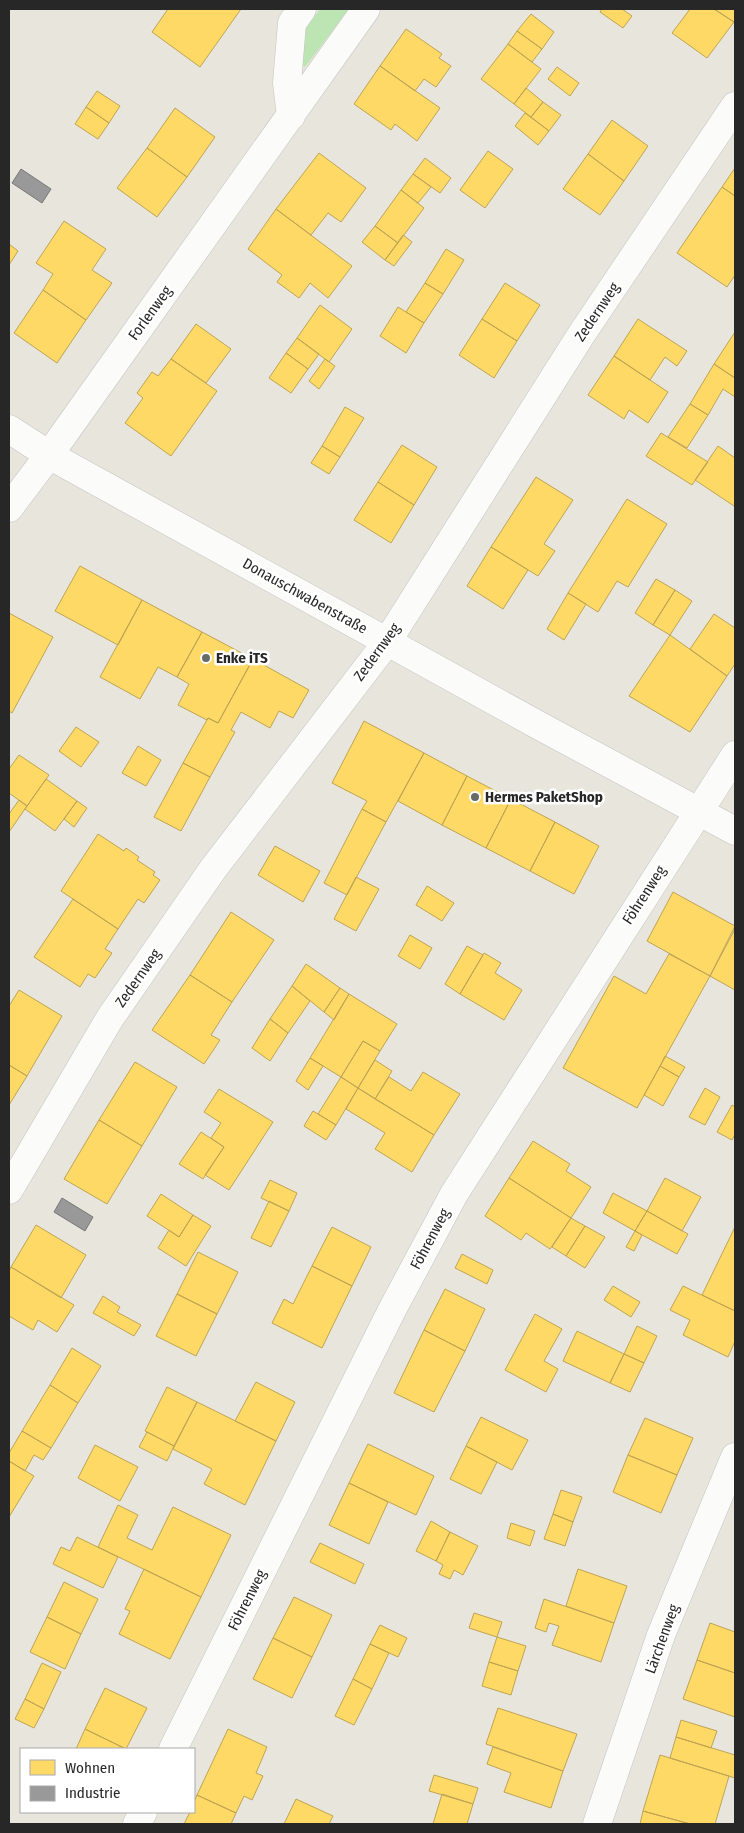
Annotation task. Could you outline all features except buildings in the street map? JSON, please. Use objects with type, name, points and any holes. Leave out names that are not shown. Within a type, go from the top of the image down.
[{"type":"street","points":[[291,116],[287,83],[292,23],[302,9]]},
{"type":"street","name":"Forlenweg","points":[[9,508],[49,455],[366,9]]},
{"type":"street","name":"Zedernweg","points":[[9,1190],[110,1018],[207,876],[387,642],[581,335],[735,106]]},
{"type":"street","name":"Donauschwabenstraße","points":[[9,429],[49,455],[387,642],[735,831]]},
{"type":"street","name":"Föhrenweg","points":[[173,1748],[392,1310],[454,1194],[735,755]]},
{"type":"street","name":"Lärchenweg","points":[[597,1824],[661,1635],[735,1457]]},
{"type":"green space","points":[[320,9],[349,9],[305,67],[301,65],[304,31]]},
{"type":"place","name":"Enke iTS","points":[[206,658]]},
{"type":"place","name":"Hermes PaketShop","points":[[475,797]]}]
